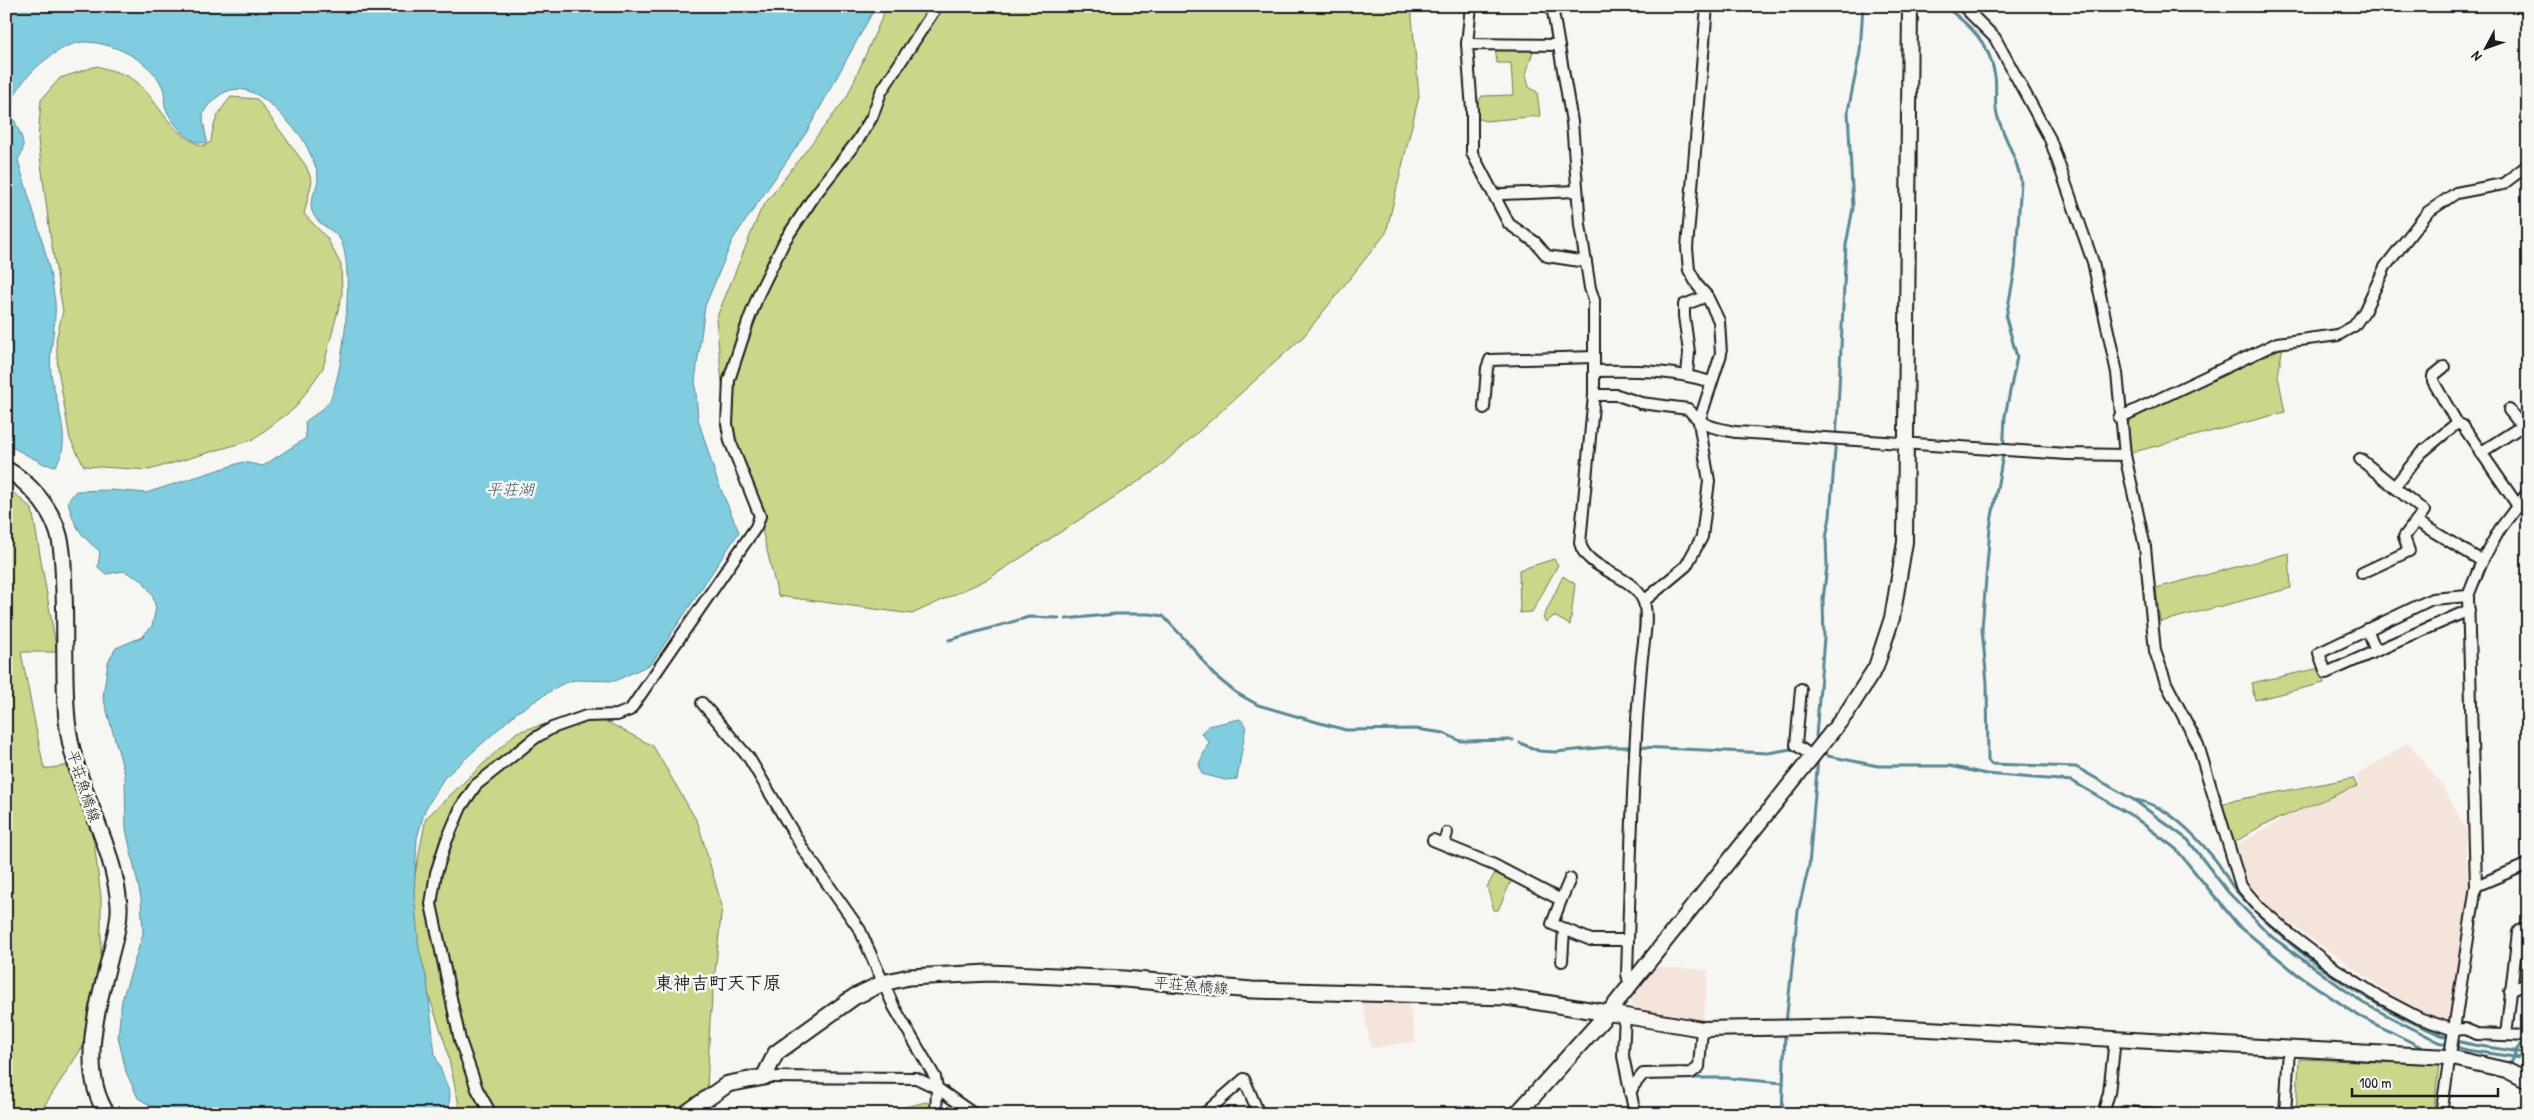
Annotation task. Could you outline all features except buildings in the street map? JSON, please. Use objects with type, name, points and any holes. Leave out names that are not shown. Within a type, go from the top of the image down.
[{"type":"main road","name":"平荘魚橋線","points":[[6,469],[16,475],[39,498],[58,532],[63,562],[67,720],[73,756],[114,872],[117,889],[119,907],[114,939],[95,1018],[91,1060],[102,1105],[107,1114]]},
{"type":"main road","name":"平荘魚橋線","points":[[764,1077],[776,1053],[854,997],[883,983],[909,977],[964,973],[1094,977],[1252,990],[1507,997],[1608,1013]]},
{"type":"main road","points":[[1517,1114],[1608,1013]]},
{"type":"main road","points":[[685,1114],[728,1084],[764,1077]]},
{"type":"street","points":[[491,1114],[477,1089],[460,1040],[431,904],[436,873],[457,816],[476,785],[535,738],[552,728],[586,716],[617,715],[630,710],[756,527],[760,516],[730,441],[727,424],[729,380],[748,322],[759,293],[785,240],[815,195],[858,140],[872,117],[881,92],[937,6]]},
{"type":"street","points":[[1471,6],[1467,44],[1472,110],[1472,153],[1509,224],[1535,242],[1547,256],[1586,262]]},
{"type":"street","points":[[1552,6],[1572,122],[1580,225],[1590,288],[1594,300],[1594,395],[1581,518],[1581,550],[1634,587],[1644,601],[1645,620],[1635,748],[1628,940],[1630,988]]},
{"type":"street","points":[[1644,601],[1686,566],[1702,537],[1709,481],[1699,422],[1721,354],[1719,321],[1707,296],[1698,286],[1689,270],[1687,248],[1707,6]]},
{"type":"street","points":[[1608,1013],[1630,988],[1812,749],[1846,714],[1876,667],[1892,618],[1905,542],[1910,6]]},
{"type":"street","points":[[1963,6],[1995,38],[2050,139],[2093,262],[2116,373],[2124,455],[2145,547],[2156,650],[2166,683],[2198,745],[2241,886],[2259,907],[2292,936],[2334,968],[2379,997],[2420,1018],[2454,1030],[2465,1029],[2477,1034],[2528,1036]]},
{"type":"street","points":[[1467,44],[1558,45]]},
{"type":"street","points":[[2120,418],[2277,343],[2338,335],[2354,326],[2364,312],[2385,267],[2428,212],[2456,193],[2503,184],[2528,164]]},
{"type":"street","points":[[1496,196],[1503,194],[1577,191]]},
{"type":"street","points":[[1687,375],[1689,352],[1684,305],[1707,296]]},
{"type":"street","points":[[1484,408],[1487,368],[1490,360],[1594,357]]},
{"type":"street","points":[[2444,367],[2433,376],[2433,381],[2457,423],[2463,426],[2518,506]]},
{"type":"street","points":[[1594,371],[1644,369],[1687,375],[1711,382]]},
{"type":"street","points":[[1594,395],[1617,395],[1641,403],[1688,409],[1699,422],[1714,428],[1736,432],[2124,455]]},
{"type":"street","points":[[2480,453],[2525,430],[2509,410]]},
{"type":"street","points":[[2394,487],[2421,453],[2457,423]]},
{"type":"street","points":[[2360,459],[2424,511],[2404,537],[2409,551],[2362,574]]},
{"type":"street","points":[[2440,1114],[2476,886],[2468,596],[2482,561],[2500,529],[2527,495]]},
{"type":"street","points":[[2416,521],[2482,561]]},
{"type":"street","points":[[2468,596],[2432,598],[2319,652],[2326,673],[2469,610]]},
{"type":"street","points":[[2367,629],[2376,651]]},
{"type":"street","points":[[1800,690],[1796,745],[1812,749]]},
{"type":"street","points":[[702,703],[749,758],[803,849],[860,930],[883,983],[910,1035],[935,1077],[938,1088],[936,1114]]},
{"type":"street","points":[[1444,843],[1447,833]]},
{"type":"street","points":[[1433,840],[1494,865],[1561,900]]},
{"type":"street","points":[[2476,886],[2528,864]]},
{"type":"street","points":[[1570,879],[1552,924],[1591,940],[1628,940]]},
{"type":"street","points":[[2506,1035],[2518,932],[2528,925]]},
{"type":"street","points":[[1562,961],[1564,929]]},
{"type":"street","points":[[2510,991],[2528,983]]},
{"type":"street","points":[[1608,1013],[1702,1029],[1872,1026],[2448,1057],[2506,1070],[2528,1081]]},
{"type":"street","points":[[1625,1015],[1623,1056],[1634,1114]]},
{"type":"street","points":[[1630,1093],[1643,1074],[1691,1073],[1699,1067],[1702,1029]]},
{"type":"street","points":[[2103,1114],[2109,1093],[2114,1039]]},
{"type":"street","points":[[2285,1114],[2290,1049]]},
{"type":"street","points":[[764,1077],[916,1078],[938,1088],[974,1114]]},
{"type":"street","points":[[1204,1114],[1244,1079],[1259,1114]]},
{"type":"street","points":[[2125,1114],[2125,1112],[2157,1114]]},
{"type":"shaded area","points":[[2408,743],[2443,787],[2466,830],[2466,861],[2469,889],[2450,1023],[2405,1004],[2274,912],[2249,883],[2240,867],[2234,847],[2289,815],[2360,785],[2356,776]]},
{"type":"shaded area","points":[[1655,967],[1708,970],[1703,1021],[1633,1008],[1630,997]]},
{"type":"shaded area","points":[[1362,998],[1408,998],[1416,1041],[1371,1048]]},
{"type":"green space","points":[[887,6],[1411,6],[1419,96],[1386,233],[1303,337],[1156,470],[988,579],[912,614],[778,596],[759,517],[727,436],[716,319],[761,209],[847,97]]},
{"type":"green space","points":[[1495,48],[1534,48],[1526,74],[1529,87],[1537,92],[1540,116],[1485,121],[1477,118],[1477,104],[1482,96],[1513,95],[1511,63],[1497,63]]},
{"type":"green space","points":[[97,66],[124,74],[137,82],[181,134],[202,146],[211,142],[217,118],[231,97],[257,99],[306,166],[312,181],[304,214],[327,238],[341,265],[342,295],[323,368],[295,408],[252,440],[149,470],[84,466],[70,439],[58,369],[56,340],[63,311],[50,234],[38,140],[41,100],[60,78]]},
{"type":"green space","points":[[2283,345],[2278,376],[2285,412],[2130,453],[2125,428],[2131,419]]},
{"type":"green space","points":[[6,486],[32,509],[57,652],[21,652],[44,769],[70,765],[90,811],[101,897],[101,975],[89,1037],[39,1114],[6,1114]]},
{"type":"green space","points":[[2289,553],[2291,588],[2160,622],[2156,588]]},
{"type":"green space","points":[[1554,559],[1558,565],[1532,612],[1520,613],[1519,570]]},
{"type":"green space","points":[[1563,576],[1575,584],[1570,625],[1554,616],[1546,622],[1543,618]]},
{"type":"green space","points":[[2320,668],[2324,683],[2255,700],[2251,683]]},
{"type":"green space","points":[[588,712],[653,746],[698,823],[722,906],[710,1020],[706,1114],[461,1114],[446,1046],[405,926],[426,818],[517,732]]},
{"type":"green space","points":[[2353,778],[2357,786],[2261,826],[2232,844],[2221,805],[2236,800]]},
{"type":"green space","points":[[1496,871],[1512,879],[1498,910],[1494,910],[1487,887]]},
{"type":"green space","points":[[2528,930],[2528,978],[2519,982],[2515,981],[2522,935]]},
{"type":"green space","points":[[2299,1059],[2439,1064],[2433,1114],[2296,1114]]},
{"type":"green space","points":[[926,1102],[931,1104],[930,1114],[877,1114]]},
{"type":"water","name":"平荘湖","points":[[6,6],[876,6],[806,133],[733,239],[705,306],[695,381],[698,419],[717,480],[739,532],[651,664],[615,681],[574,680],[560,685],[516,713],[444,778],[425,810],[417,838],[414,894],[419,949],[427,980],[435,1055],[450,1093],[449,1107],[445,1114],[200,1114],[151,1106],[138,1098],[126,1072],[118,1036],[122,1000],[143,934],[141,898],[126,829],[125,775],[103,697],[108,662],[116,648],[142,637],[152,626],[156,608],[152,594],[143,581],[124,571],[106,574],[98,567],[100,551],[88,541],[79,529],[72,517],[68,501],[76,491],[111,490],[146,493],[243,462],[263,466],[306,438],[305,422],[328,403],[335,386],[346,322],[346,257],[339,238],[318,221],[312,211],[311,203],[318,182],[318,174],[305,143],[281,114],[264,100],[246,90],[236,89],[216,98],[208,106],[203,116],[207,142],[201,143],[189,138],[177,127],[165,106],[162,86],[156,76],[139,60],[116,48],[93,42],[72,44],[61,49],[39,65],[20,86],[12,106],[12,113],[23,146],[18,159],[19,164],[44,249],[55,301],[50,365],[62,422],[63,446],[55,466],[44,464],[6,444]]},
{"type":"water","points":[[1240,719],[1246,726],[1237,779],[1225,780],[1202,774],[1199,764],[1209,742],[1201,733],[1208,726]]},
{"type":"waterway","points":[[1818,741],[1816,736],[1824,638],[1823,600],[1827,566],[1826,538],[1830,517],[1838,409],[1846,245],[1853,208],[1848,111],[1860,52],[1863,6]]},
{"type":"waterway","points":[[1944,6],[1970,28],[1984,44],[1989,54],[1995,76],[1997,115],[2017,164],[2021,181],[2015,269],[2006,318],[2017,357],[2005,416],[2003,455],[1990,528],[1982,629],[1987,683],[1988,760],[1991,764],[2076,767],[2134,800],[2188,840],[2228,892],[2272,937],[2363,1003],[2439,1042],[2466,1050],[2528,1059]]},
{"type":"waterway","points":[[1066,619],[1116,614],[1163,616],[1193,648],[1214,675],[1235,692],[1258,705],[1320,723],[1346,730],[1416,729],[1444,733],[1460,741],[1513,740]]},
{"type":"waterway","points":[[949,640],[1029,617],[1059,618]]},
{"type":"waterway","points":[[1520,743],[1539,751],[1555,752],[1608,747],[1640,747],[1768,753],[1797,748]]},
{"type":"waterway","points":[[1823,749],[1828,756],[1878,766],[1950,766],[1986,774],[2072,781],[2134,817],[2176,849],[2238,925],[2297,974],[2359,1016],[2427,1050]]},
{"type":"waterway","points":[[1786,1023],[1798,911],[1809,866],[1818,757]]},
{"type":"waterway","points":[[2135,800],[2158,807],[2178,821],[2217,861],[2235,890],[2261,917],[2312,960],[2368,999],[2397,1015],[2457,1041],[2528,1054]]},
{"type":"waterway","points":[[1782,1114],[1785,1032]]},
{"type":"waterway","points":[[2510,1066],[2517,1049],[2523,1043],[2528,1043]]},
{"type":"waterway","points":[[1670,1078],[1727,1078],[1783,1083]]},
{"type":"district","name":"東神吉町天下原","points":[[718,982]]}]
